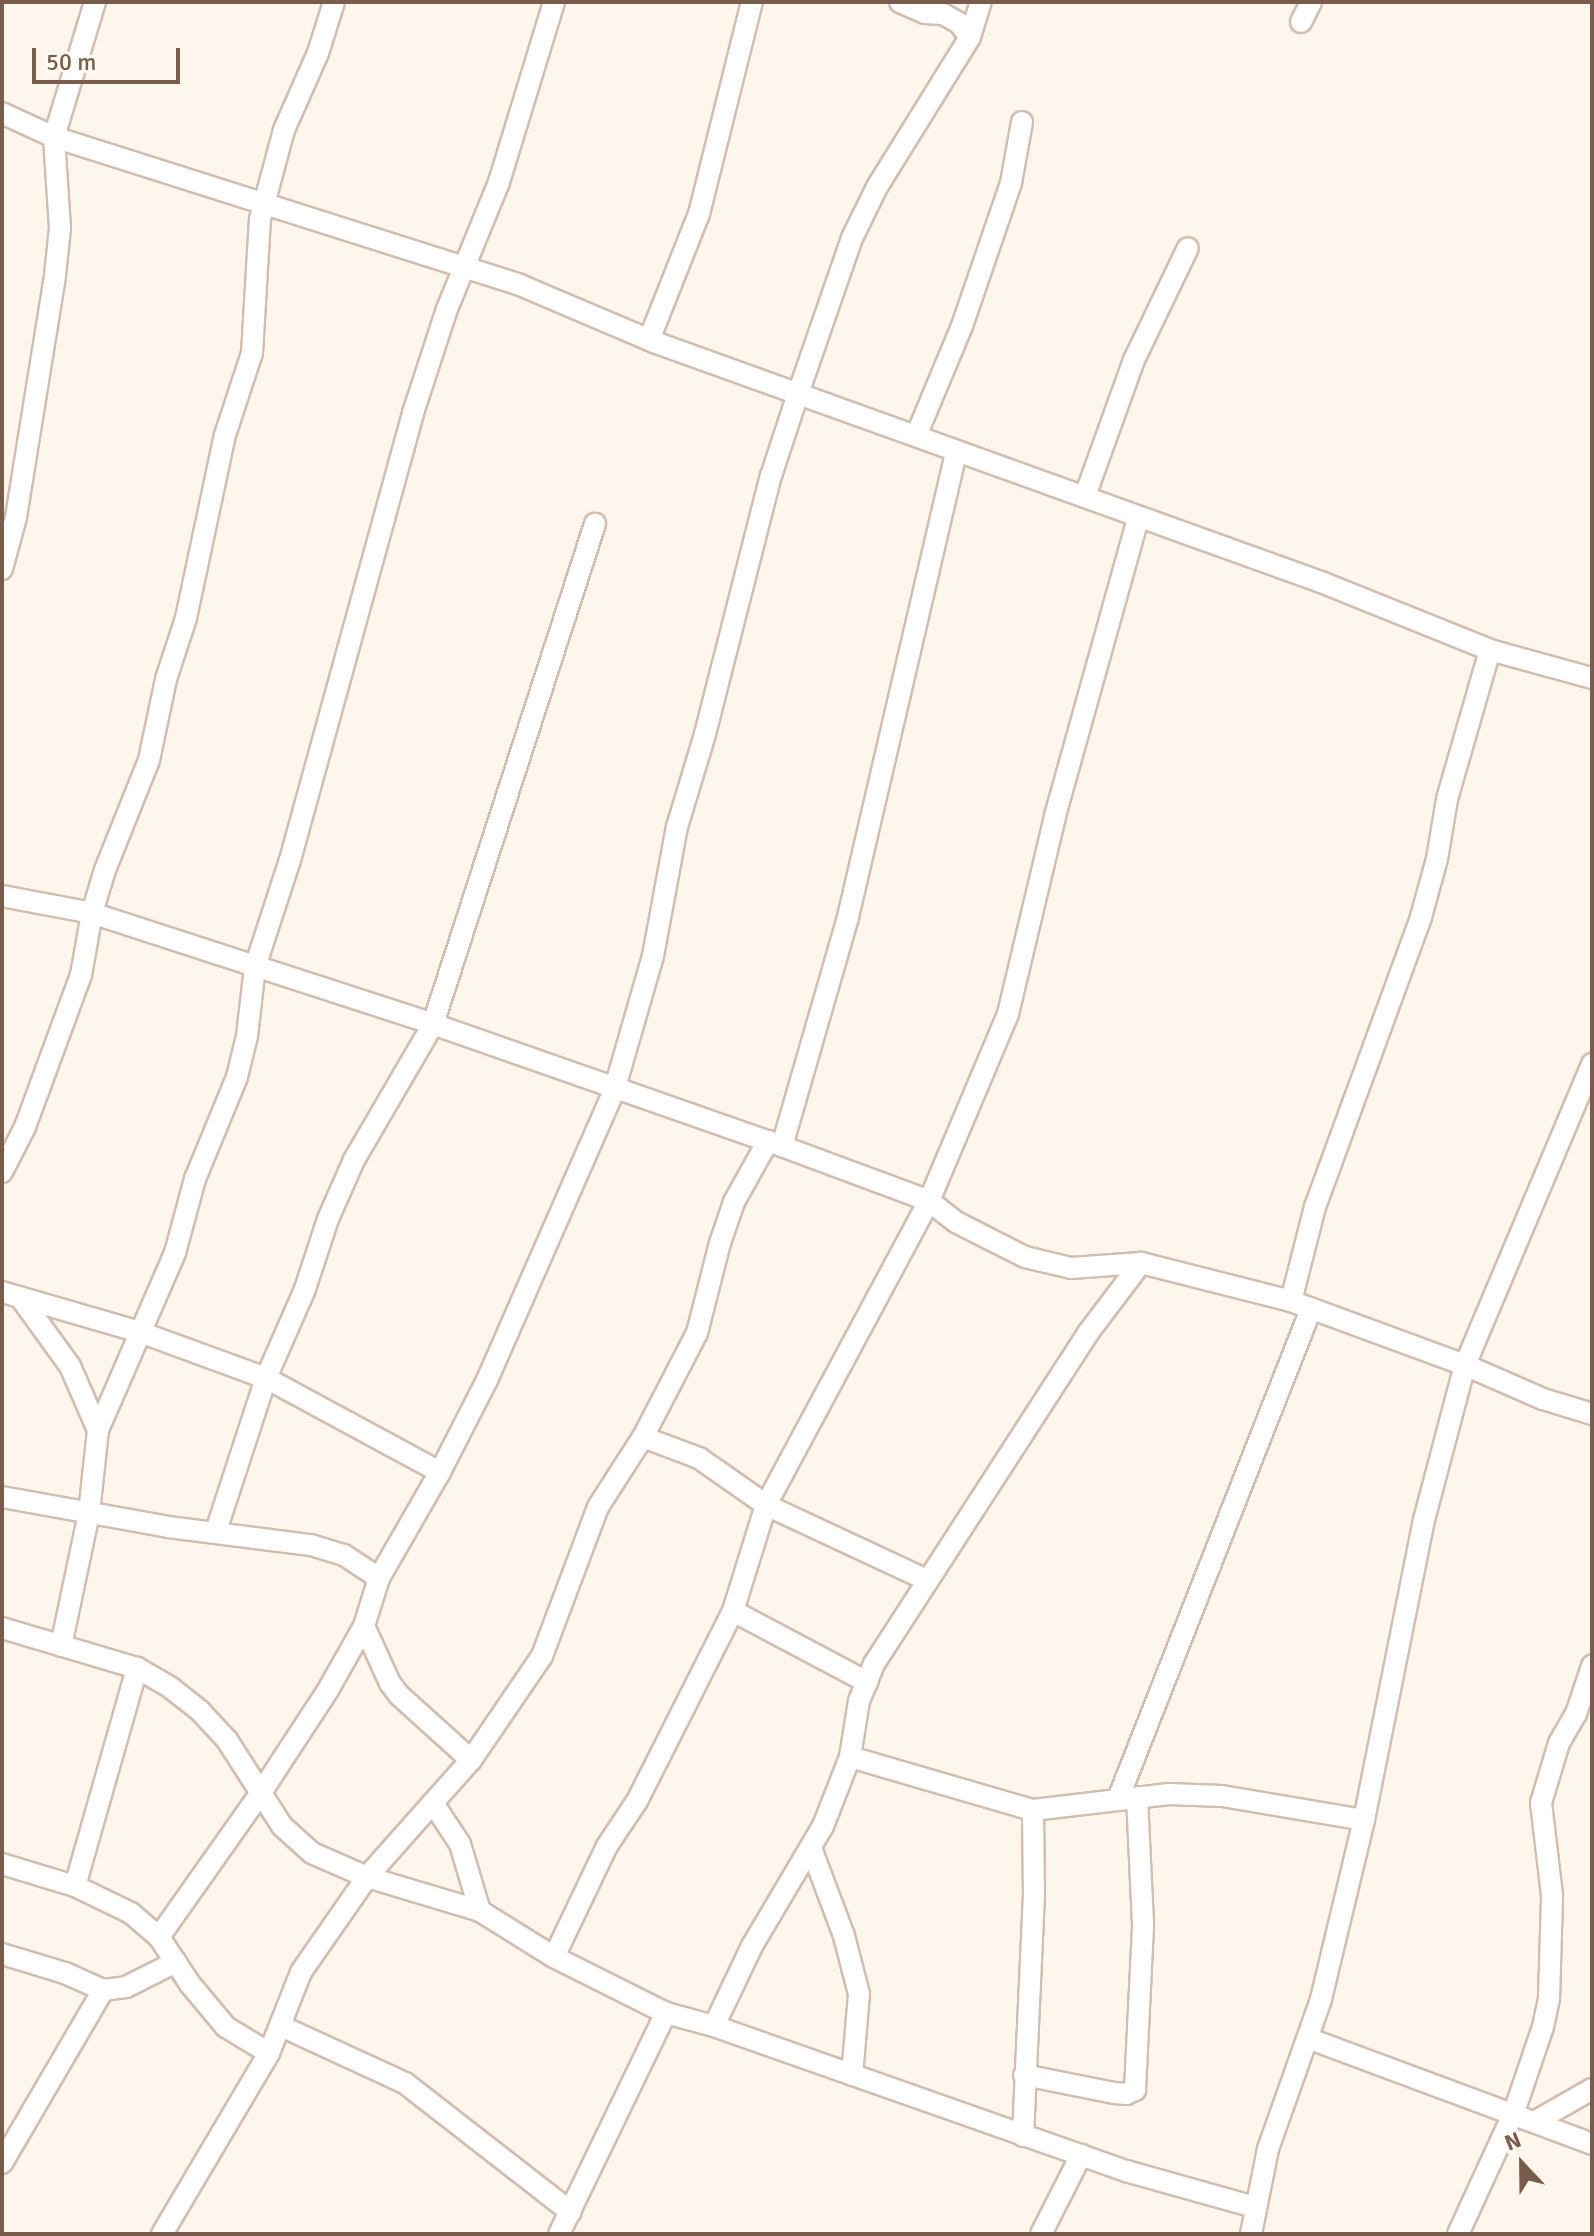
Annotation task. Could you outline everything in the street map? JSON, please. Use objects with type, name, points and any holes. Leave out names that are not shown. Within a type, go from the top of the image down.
[{"type":"street","points":[[2,569],[16,517],[55,275],[60,228],[54,137],[95,2]]},
{"type":"street","points":[[2,1172],[25,1127],[81,975],[92,913],[105,870],[149,760],[166,679],[186,618],[225,435],[252,353],[255,268],[265,202],[284,130],[318,53],[334,2]]},
{"type":"street","points":[[61,1646],[89,1513],[98,1430],[175,1253],[195,1179],[237,1077],[247,1036],[255,967],[290,860],[413,413],[463,270],[499,182],[554,2]]},
{"type":"street","points":[[649,340],[699,214],[752,2]]},
{"type":"street","points":[[900,2],[925,13],[943,14],[959,23],[970,37]]},
{"type":"street","points":[[159,1937],[260,1794],[328,1690],[364,1626],[379,1578],[440,1472],[487,1380],[614,1091],[653,956],[677,827],[705,734],[771,476],[799,391],[864,212],[970,37],[981,2]]},
{"type":"street","points":[[1301,22],[1311,2]]},
{"type":"street","points":[[2,113],[54,137],[265,202],[463,270],[520,285],[649,340],[799,391],[956,452],[1321,582],[1490,650],[1592,678]]},
{"type":"street","points":[[916,436],[962,326],[1011,183],[1022,122]]},
{"type":"street","points":[[1085,496],[1134,360],[1188,248]]},
{"type":"street","points":[[162,2234],[269,2053],[301,1972],[367,1877],[471,1760],[542,1656],[587,1532],[643,1437],[697,1333],[734,1202],[775,1144],[848,917],[956,452]]},
{"type":"street","points":[[554,1957],[607,1846],[637,1801],[733,1611],[766,1505],[929,1201],[1008,1014],[1031,931],[1055,816],[1138,518]]},
{"type":"street","points":[[216,1531],[266,1378],[305,1289],[328,1219],[354,1160],[433,1024],[595,524]]},
{"type":"street","points":[[1291,1301],[1315,1207],[1421,917],[1437,859],[1447,799],[1490,650]]},
{"type":"street","points":[[2,896],[92,913],[433,1024],[614,1091],[775,1144],[929,1201],[956,1222],[1025,1257],[1071,1268],[1141,1263],[1291,1301],[1465,1365],[1543,1399],[1592,1414]]},
{"type":"street","points":[[1251,2234],[1268,2149],[1310,2039],[1364,1820],[1424,1520],[1465,1365],[1592,1064]]},
{"type":"street","points":[[714,2026],[752,1946],[811,1848],[850,1757],[859,1701],[867,1682],[927,1580],[1088,1333],[1141,1263]]},
{"type":"street","points":[[11,1295],[140,1332],[266,1378],[440,1472]]},
{"type":"street","points":[[11,1295],[70,1366],[98,1430]]},
{"type":"street","points":[[1024,2075],[1114,2093],[1126,2094],[1135,2090],[1143,1924],[1127,1798],[1311,1309]]},
{"type":"street","points":[[643,1437],[699,1458],[766,1505],[927,1580]]},
{"type":"street","points":[[2,1497],[168,1527],[311,1545],[344,1555],[379,1578]]},
{"type":"street","points":[[733,1611],[867,1682]]},
{"type":"street","points":[[364,1626],[390,1683],[471,1760]]},
{"type":"street","points":[[2,1630],[137,1668],[200,1711],[227,1740],[260,1794],[297,1841],[312,1853],[367,1877],[480,1911],[554,1957],[666,2013],[714,2026],[1023,2136],[1254,2207]]},
{"type":"street","points":[[1458,2234],[1514,2112],[1543,2027],[1549,1999],[1552,1895],[1541,1803],[1559,1743],[1576,1714],[1592,1666]]},
{"type":"street","points":[[75,1886],[137,1668]]},
{"type":"street","points":[[850,1757],[1033,1810],[1169,1794],[1222,1796],[1364,1820]]},
{"type":"street","points":[[433,1803],[460,1844],[480,1911]]},
{"type":"street","points":[[1023,2136],[1034,1894],[1033,1810]]},
{"type":"street","points":[[811,1848],[844,1936],[859,1994],[852,2075]]},
{"type":"street","points":[[2,1864],[75,1886],[131,1913],[159,1937],[226,2027],[269,2053]]},
{"type":"street","points":[[2,1954],[65,1973],[103,1990],[126,1987],[176,1962]]},
{"type":"street","points":[[2,2163],[103,1990]]},
{"type":"street","points":[[559,2234],[666,2013]]},
{"type":"street","points":[[281,2026],[405,2083],[571,2212]]},
{"type":"street","points":[[1310,2039],[1514,2112],[1592,2144]]},
{"type":"street","points":[[1536,2121],[1592,2089]]},
{"type":"street","points":[[1041,2234],[1081,2155]]}]
